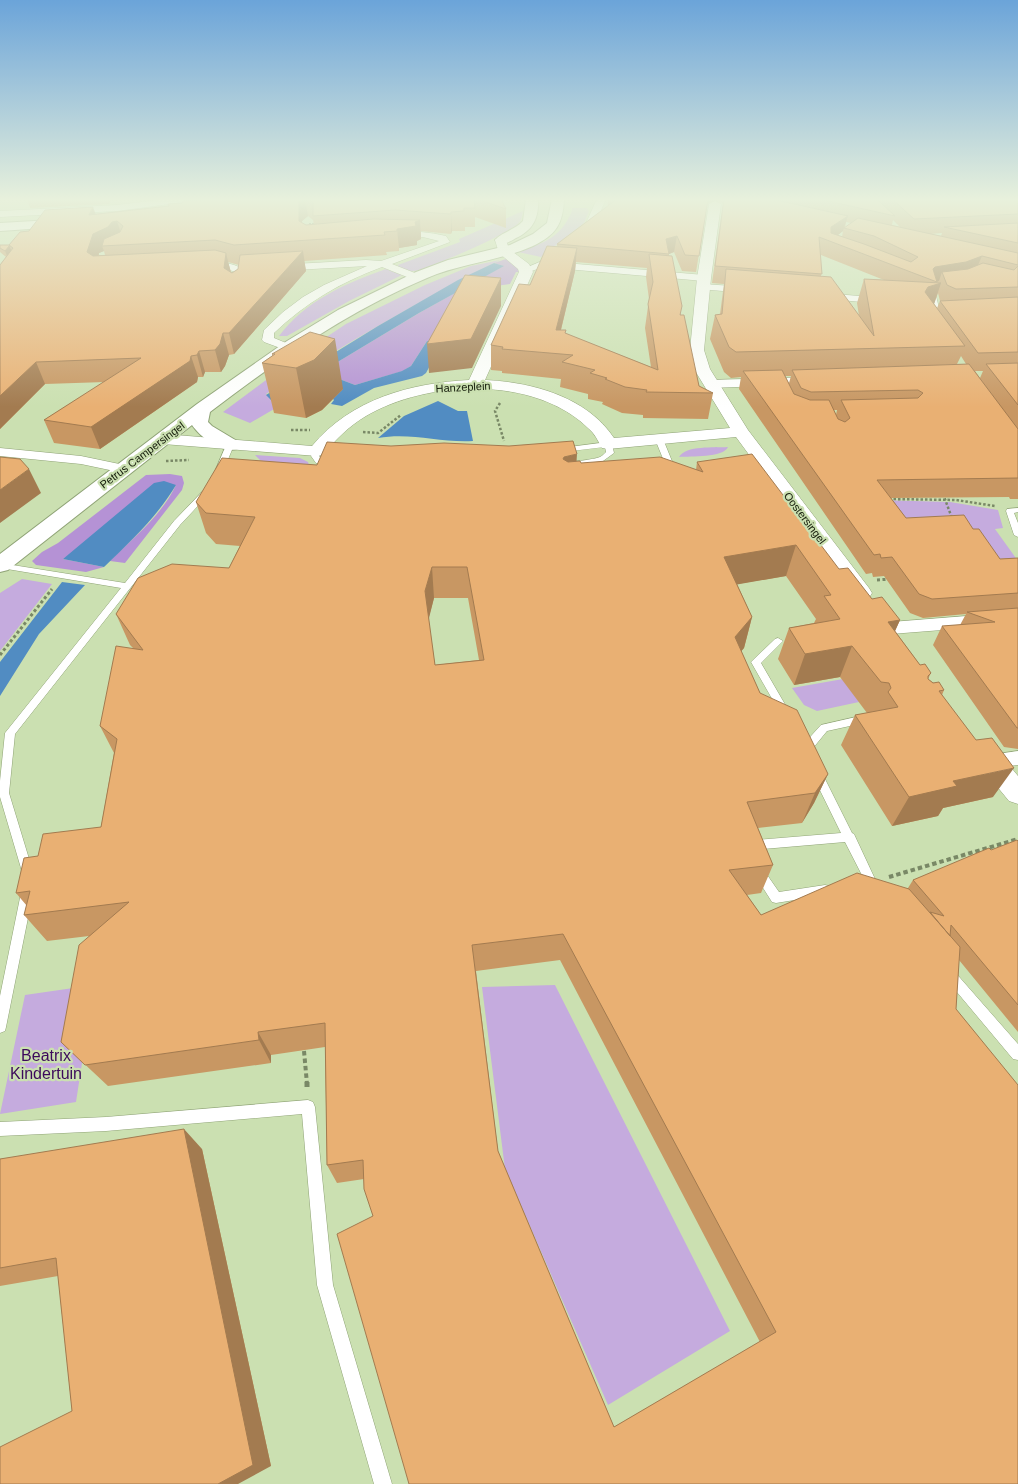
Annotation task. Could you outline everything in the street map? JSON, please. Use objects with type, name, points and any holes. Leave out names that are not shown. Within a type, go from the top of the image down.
[{"type":"main road","name":"Petrus Campersingel","points":[[0,565],[163,438],[287,347],[342,313],[440,268]]},
{"type":"main road","points":[[204,408],[199,417],[202,426],[230,445]]},
{"type":"street","points":[[226,268],[237,275],[299,268]]},
{"type":"street","points":[[287,347],[268,340],[268,332],[282,317],[312,295],[336,282],[372,268]]},
{"type":"street","points":[[393,268],[416,278]]},
{"type":"street","points":[[475,384],[526,270],[531,268]]},
{"type":"street","points":[[578,268],[754,291]]},
{"type":"street","name":"Oostersingel","points":[[705,268],[697,350],[702,369],[741,432],[852,581],[896,636]]},
{"type":"street","points":[[812,295],[900,302]]},
{"type":"street","points":[[710,384],[781,385],[829,380]]},
{"type":"street","name":"Hanzeplein","points":[[317,451],[343,423],[382,402],[428,389],[475,384],[509,387],[541,395],[568,406],[591,421],[608,444]]},
{"type":"street","points":[[608,444],[741,432]]},
{"type":"street","points":[[163,438],[317,451]]},
{"type":"street","points":[[0,452],[99,462],[124,468]]},
{"type":"street","points":[[896,636],[1018,618]]},
{"type":"street","points":[[974,739],[1018,794]]},
{"type":"street","points":[[990,761],[1018,758]]},
{"type":"lane","points":[[937,285],[931,286],[937,311]]},
{"type":"lane","points":[[659,440],[672,470],[668,478]]},
{"type":"lane","points":[[608,444],[610,453],[603,460],[477,470],[423,470],[329,463],[316,459],[317,451],[461,459],[514,456],[608,444]]},
{"type":"lane","points":[[0,1027],[25,907],[29,878],[2,795],[10,733],[177,523],[213,484],[230,445]]},
{"type":"lane","points":[[1014,510],[1018,535]]},
{"type":"lane","points":[[0,565],[128,586]]},
{"type":"lane","points":[[778,642],[756,662],[792,726]]},
{"type":"lane","points":[[870,718],[824,728],[807,754],[850,838],[866,883],[883,897]]},
{"type":"lane","points":[[833,889],[776,898],[763,881],[755,864],[758,845],[850,838]]},
{"type":"lane","points":[[944,968],[1018,1054]]},
{"type":"lane","points":[[0,1129],[106,1124],[308,1107],[325,1285],[383,1484]]},
{"type":"path","points":[[499,446],[505,444],[494,411],[509,387]]},
{"type":"path","points":[[378,433],[407,412]]},
{"type":"path","points":[[940,489],[948,514],[953,521]]},
{"type":"path","points":[[881,499],[983,504],[1014,510]]},
{"type":"path","points":[[0,655],[63,576]]},
{"type":"path","points":[[852,581],[891,579]]},
{"type":"path","points":[[866,883],[1018,839]]},
{"type":"path","points":[[304,1050],[308,1107]]},
{"type":"green space","points":[[403,268],[423,268],[414,271]]},
{"type":"green space","points":[[466,268],[484,268],[440,291],[323,358],[266,394],[271,400],[281,405],[250,423],[223,412],[301,354],[346,324],[425,285]]},
{"type":"green space","points":[[386,269],[402,275],[349,301],[287,336],[279,336],[289,324],[314,303],[341,287]]},
{"type":"green space","points":[[728,447],[725,451],[713,455],[679,457],[683,453],[694,449]]},
{"type":"green space","points":[[255,455],[300,458],[308,462],[309,465],[261,461]]},
{"type":"green space","points":[[877,500],[950,502],[998,510],[1003,528],[995,529],[1018,561],[983,563],[897,531]]},
{"type":"green space","points":[[22,579],[52,584],[0,651],[0,593]]},
{"type":"green space","points":[[843,679],[859,702],[817,711],[804,705],[792,688]]},
{"type":"green space","name":"Beatrix Kindertuin","points":[[94,985],[76,1102],[0,1114],[25,995]]},
{"type":"green space","points":[[555,985],[730,1331],[608,1405],[505,1169],[482,987]]},
{"type":"shaded area","points":[[499,268],[518,268],[521,272],[516,272],[510,284],[482,288],[442,343],[427,341],[411,366],[403,371],[355,385],[321,372],[419,313]]},
{"type":"shaded area","points":[[170,474],[182,476],[184,483],[182,490],[125,563],[110,561],[155,516],[176,485],[63,559],[104,567],[86,572],[36,565],[32,561],[146,475]]},
{"type":"water","points":[[483,268],[500,268],[419,313],[321,372],[355,385],[402,371],[411,366],[427,341],[442,343],[426,373],[422,376],[374,388],[342,406],[331,404],[333,399],[271,400],[266,395],[378,326],[458,280]]},
{"type":"water","points":[[438,401],[458,411],[467,411],[473,441],[449,441],[402,436],[378,438],[404,416]]},
{"type":"water","points":[[164,481],[176,485],[169,497],[143,529],[104,567],[63,559],[154,483]]},
{"type":"water","points":[[62,582],[85,585],[39,634],[0,696],[0,662]]},
{"type":"building","points":[[0,268],[224,268],[232,273],[238,268],[287,268],[229,333],[223,333],[220,344],[215,350],[199,351],[197,355],[191,356],[190,361],[91,427],[44,420],[141,358],[36,362],[0,396]]},
{"type":"building","points":[[537,268],[572,268],[556,330],[566,330],[565,333],[658,370],[648,304],[653,282],[651,268],[674,268],[682,306],[680,315],[684,315],[699,386],[713,393],[646,392],[647,390],[625,387],[605,379],[607,378],[590,373],[595,370],[562,362],[573,355],[502,349],[503,347],[491,345],[519,284],[530,285]]},
{"type":"building","points":[[745,268],[822,268],[822,274]]},
{"type":"building","points":[[901,268],[934,268],[937,282]]},
{"type":"building","points":[[1006,268],[1014,270],[1018,268],[1018,287],[956,289],[947,285],[942,272]]},
{"type":"building","points":[[726,269],[831,277],[874,336],[864,279],[941,283],[928,287],[925,292],[965,346],[736,352],[729,347],[715,315],[722,314]]},
{"type":"building","points":[[465,275],[501,278],[471,339],[427,344]]},
{"type":"building","points":[[1018,297],[1018,352],[978,353],[940,301]]},
{"type":"building","points":[[310,332],[335,339],[314,360],[296,368],[262,363],[275,354],[272,354]]},
{"type":"building","points":[[1018,363],[1018,405],[986,364]]},
{"type":"building","points":[[969,364],[1018,429],[1018,478],[877,480],[906,518],[964,515],[973,529],[979,529],[1000,559],[1018,558],[1018,593],[932,599],[919,594],[892,557],[881,558],[880,554],[874,555],[743,371],[782,370],[794,394],[810,400],[829,400],[838,419],[845,422],[850,418],[841,400],[918,398],[923,393],[918,390],[811,392],[801,388],[792,370]]},
{"type":"building","points":[[573,441],[577,454],[564,457],[563,459],[568,462],[580,461],[581,463],[660,457],[703,472],[697,462],[752,454],[839,569],[848,568],[872,599],[882,597],[900,620],[888,622],[920,665],[925,664],[931,673],[928,679],[933,683],[939,682],[944,690],[939,691],[976,740],[992,738],[1014,768],[953,781],[957,786],[909,797],[855,715],[898,707],[888,692],[891,688],[889,683],[881,682],[852,646],[805,654],[789,628],[840,619],[824,596],[831,595],[796,545],[724,557],[752,617],[735,637],[760,693],[797,710],[828,774],[815,793],[747,802],[773,865],[729,870],[761,915],[857,873],[909,889],[960,947],[956,1009],[1018,1085],[1018,1484],[409,1484],[337,1234],[373,1216],[364,1189],[363,1160],[327,1165],[325,1023],[258,1032],[259,1040],[85,1065],[61,1042],[79,945],[129,902],[24,915],[30,891],[16,893],[24,858],[38,856],[43,834],[101,827],[117,739],[100,726],[116,646],[143,650],[116,614],[138,578],[172,564],[229,568],[255,517],[206,513],[196,502],[222,458],[317,465],[327,442],[391,446],[444,443],[509,446]],"holes":[[[432,567],[467,567],[484,660],[435,665],[425,591]],[[563,934],[776,1332],[614,1427],[498,1151],[472,945]]]},
{"type":"building","points":[[0,457],[20,459],[29,469],[0,490]]},
{"type":"building","points":[[1018,608],[1017,728],[942,626],[995,622],[967,612]]},
{"type":"building","points":[[1017,840],[1018,1005],[951,925],[950,936],[930,912],[944,916],[913,880],[989,848],[991,850]]},
{"type":"building","points":[[184,1129],[253,1465],[218,1484],[0,1484],[0,1447],[72,1411],[56,1258],[0,1268],[0,1159]]}]
